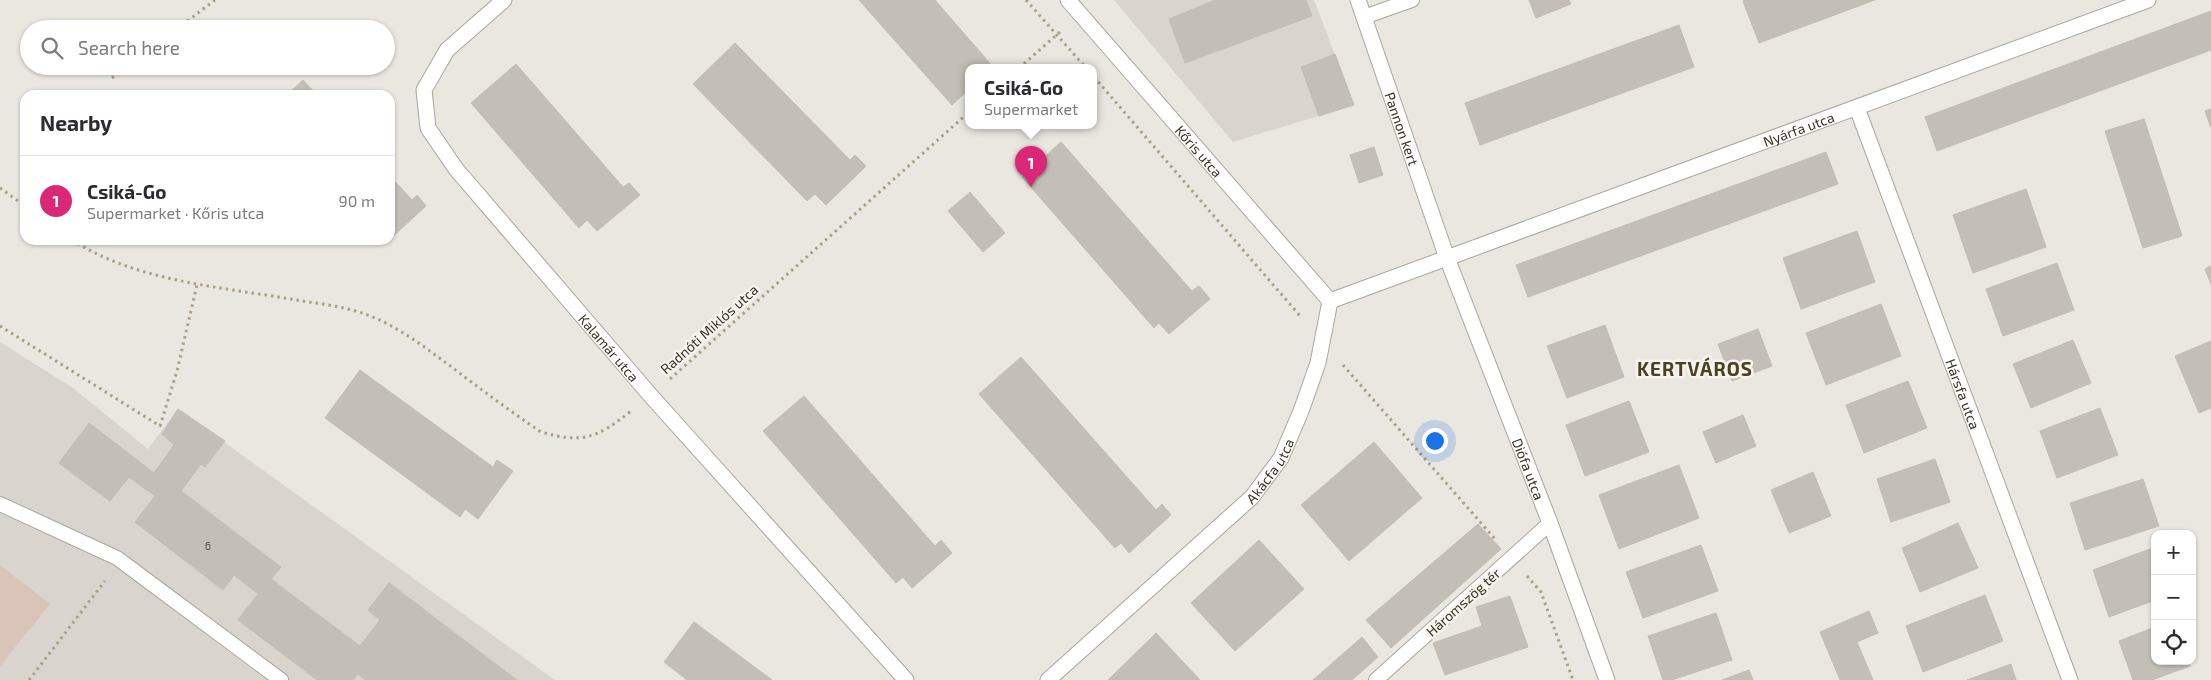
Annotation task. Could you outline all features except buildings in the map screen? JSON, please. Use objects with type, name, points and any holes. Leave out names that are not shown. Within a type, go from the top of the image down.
[{"type":"street","name":"Kalamár utca","points":[[504,0],[447,50],[424,90],[428,128],[456,169],[651,396],[906,680]]},
{"type":"street","name":"Kőris utca","points":[[1068,0],[1330,301]]},
{"type":"street","name":"Pannon kert","points":[[1358,0],[1448,258]]},
{"type":"street","name":"Nyárfa utca","points":[[1448,258],[2148,0]]},
{"type":"street","name":"Hársfa utca","points":[[1857,108],[2070,680]]},
{"type":"street","points":[[1330,301],[1448,258]]},
{"type":"street","name":"Diófa utca","points":[[1448,258],[1550,523],[1607,680]]},
{"type":"street","name":"Akácfa utca","points":[[1048,680],[1252,497],[1281,458],[1301,411],[1323,342],[1330,301]]},
{"type":"lane","points":[[1364,17],[1412,0]]},
{"type":"lane","points":[[0,504],[120,561],[281,680]]},
{"type":"lane","name":"Háromszög tér","points":[[1376,680],[1550,523]]},
{"type":"path","points":[[188,20],[214,0]]},
{"type":"path","points":[[1026,0],[1082,64]]},
{"type":"path","points":[[1023,64],[1080,15]]},
{"type":"path","points":[[112,78],[116,75]]},
{"type":"path","points":[[1097,80],[1541,592],[1573,680]]},
{"type":"path","name":"Radnóti Miklós utca","points":[[82,245],[107,258],[152,273],[197,284],[335,306],[364,314],[390,325],[418,342],[541,432],[564,439],[586,438],[611,427],[651,396],[965,116]]},
{"type":"path","points":[[0,188],[20,202]]},
{"type":"path","points":[[0,326],[160,426],[177,371],[197,284]]},
{"type":"path","points":[[29,680],[120,561]]},
{"type":"shaded area","points":[[1114,0],[1314,0],[1354,105],[1233,142]]},
{"type":"shaded area","points":[[0,342],[73,388],[148,449],[178,409],[555,680],[0,680]]},
{"type":"shaded area","points":[[0,565],[50,604],[0,666]]},
{"type":"place","name":"Csiká-Go","points":[[1031,187]]},
{"type":"district","name":"KERTVÁROS","points":[[1695,368]]}]
